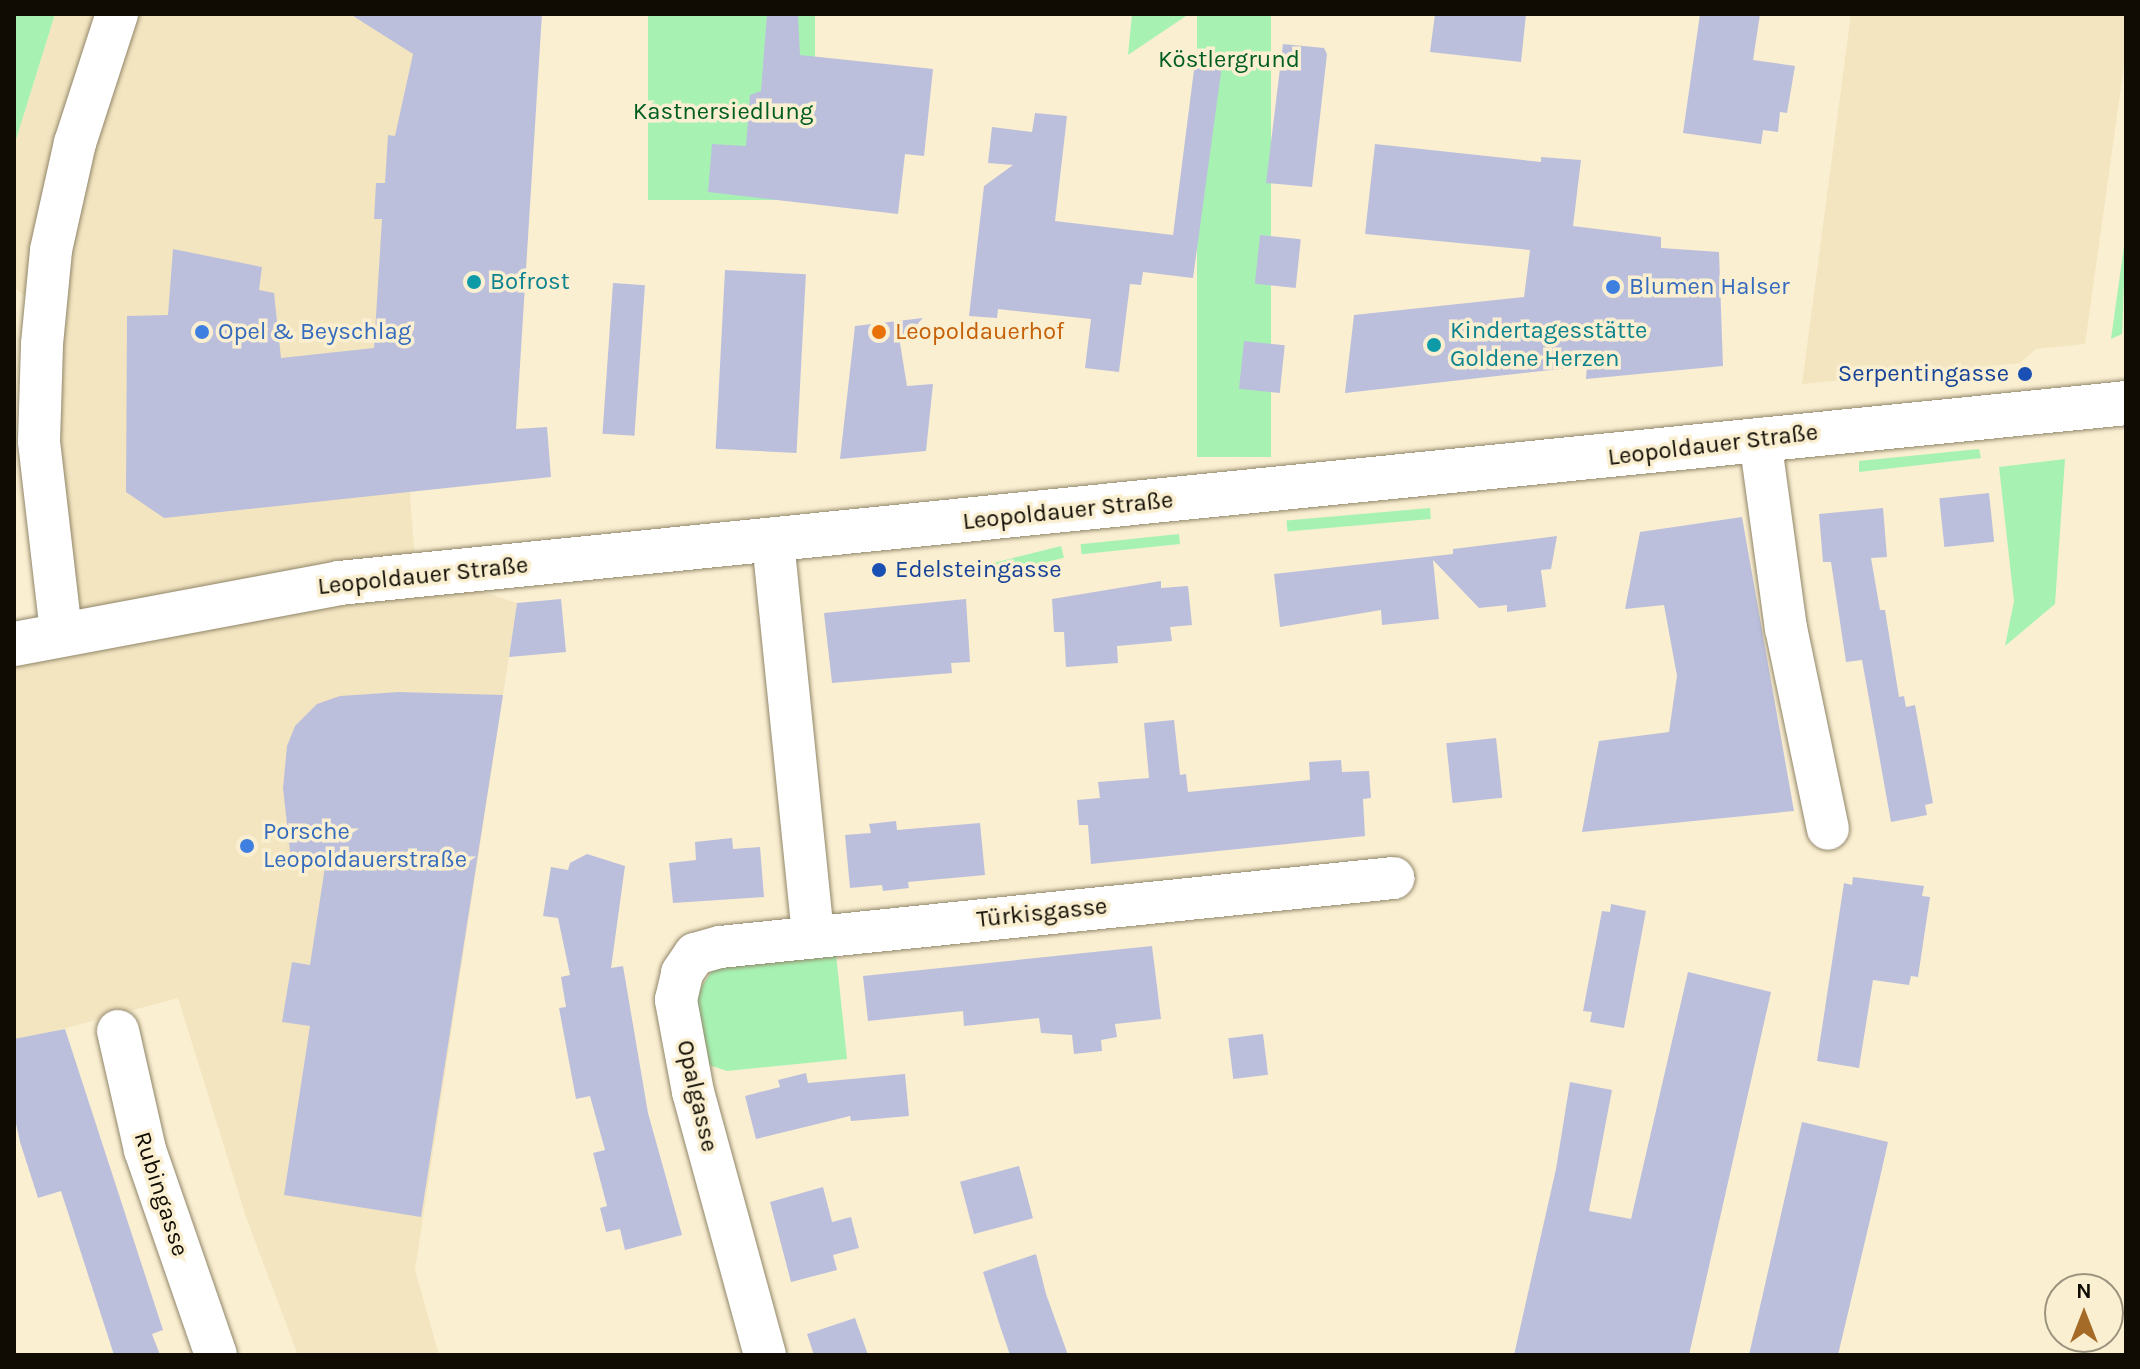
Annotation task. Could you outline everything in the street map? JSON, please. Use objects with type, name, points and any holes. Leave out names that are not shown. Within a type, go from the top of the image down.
[{"type":"main road","name":"Leopoldauer Straße","points":[[14,644],[61,632],[339,583],[2126,403]]},
{"type":"street","points":[[61,632],[39,441],[42,344],[51,250],[75,143],[117,14]]},
{"type":"street","points":[[1760,439],[1786,628],[1828,829]]},
{"type":"street","points":[[773,541],[813,937]]},
{"type":"street","name":"Türkisgasse","points":[[813,937],[1393,878]]},
{"type":"street","name":"Opalgasse","points":[[765,1355],[693,1092],[676,1000],[682,973],[695,954],[813,937]]},
{"type":"street","name":"Rubingasse","points":[[118,1031],[145,1150],[216,1355]]},
{"type":"shaded area","points":[[55,14],[442,14],[410,497],[416,570],[517,603],[415,1270],[439,1355],[298,1355],[246,1217],[178,998],[14,1042],[14,652],[57,637],[37,307],[14,287],[14,146]]},
{"type":"shaded area","points":[[1851,14],[2126,14],[2126,52],[2085,344],[2036,349],[2020,363],[1802,384]]},
{"type":"green space","points":[[14,14],[55,14],[14,146]]},
{"type":"green space","name":"Kastnersiedlung","points":[[648,14],[815,14],[815,200],[648,200]]},
{"type":"green space","name":"Köstlergrund","points":[[1132,14],[1189,14],[1128,55]]},
{"type":"green space","name":"Köstlergrund","points":[[1197,14],[1271,14],[1271,457],[1197,457]]},
{"type":"green space","points":[[2126,232],[2122,334],[2111,339]]},
{"type":"green space","points":[[1979,449],[1981,458],[1859,472],[1859,461]]},
{"type":"green space","points":[[2065,459],[2055,604],[2005,646],[2014,601],[1999,467]]},
{"type":"green space","points":[[1430,508],[1431,519],[1288,532],[1287,521]]},
{"type":"green space","points":[[1179,534],[1180,544],[1082,554],[1081,544]]},
{"type":"green space","points":[[1061,546],[1064,558],[993,575],[990,564]]},
{"type":"green space","points":[[836,954],[847,1059],[727,1071],[703,1063],[692,1001],[714,968]]},
{"type":"building","points":[[350,14],[542,14],[516,429],[547,427],[551,477],[164,518],[126,492],[127,316],[168,315],[173,249],[262,267],[259,290],[274,293],[281,358],[374,348],[382,219],[374,219],[376,183],[385,183],[388,135],[395,136],[413,54]]},
{"type":"building","points":[[767,14],[798,15],[800,55],[933,69],[924,156],[905,154],[898,214],[708,192],[712,144],[746,146],[750,95],[761,91]]},
{"type":"building","points":[[1435,14],[1526,14],[1521,62],[1430,52]]},
{"type":"building","points":[[1700,14],[1760,14],[1753,60],[1795,66],[1787,113],[1780,112],[1778,132],[1763,130],[1761,144],[1683,133]]},
{"type":"building","points":[[1283,44],[1324,48],[1327,54],[1312,187],[1266,183]]},
{"type":"building","points":[[1196,54],[1223,58],[1193,278],[1143,272],[1141,285],[1130,284],[1119,372],[1085,368],[1091,319],[998,309],[997,318],[969,316],[984,186],[1013,165],[988,163],[992,127],[1032,132],[1035,113],[1067,116],[1055,221],[1173,235]]},
{"type":"building","points":[[1375,144],[1541,162],[1541,157],[1581,160],[1573,226],[1661,237],[1661,248],[1719,252],[1723,366],[1586,379],[1587,366],[1345,393],[1354,315],[1524,297],[1530,250],[1365,234]]},
{"type":"building","points":[[1260,235],[1301,239],[1296,288],[1255,284]]},
{"type":"building","points":[[725,270],[806,274],[797,453],[716,449]]},
{"type":"building","points":[[613,283],[645,285],[634,436],[602,434]]},
{"type":"building","name":"Leopoldauerhof","points":[[923,318],[900,343],[907,386],[933,384],[926,451],[840,459],[855,326]]},
{"type":"building","points":[[1244,341],[1285,345],[1280,393],[1239,389]]},
{"type":"building","points":[[1989,493],[1994,542],[1944,547],[1939,498]]},
{"type":"building","points":[[1883,508],[1887,557],[1871,558],[1880,610],[1885,610],[1899,697],[1904,696],[1906,707],[1915,705],[1933,803],[1925,805],[1927,815],[1891,822],[1862,660],[1846,662],[1831,562],[1823,562],[1819,514]]},
{"type":"building","points":[[1742,517],[1794,811],[1582,832],[1599,741],[1669,732],[1677,676],[1664,605],[1625,609],[1640,532]]},
{"type":"building","points":[[1557,536],[1551,569],[1541,570],[1546,607],[1507,612],[1507,605],[1479,608],[1433,560],[1439,619],[1382,625],[1381,610],[1280,627],[1274,574],[1453,554],[1453,549]]},
{"type":"building","points":[[1161,581],[1161,588],[1188,586],[1192,625],[1170,627],[1172,641],[1117,646],[1118,663],[1066,667],[1064,632],[1054,632],[1052,599]]},
{"type":"building","points":[[561,599],[566,652],[509,657],[517,603]]},
{"type":"building","points":[[966,599],[970,662],[951,663],[952,673],[832,683],[824,613]]},
{"type":"building","points":[[399,692],[503,695],[421,1217],[284,1195],[310,1026],[282,1022],[292,962],[310,965],[325,867],[291,861],[283,788],[287,746],[295,726],[317,704],[340,696]]},
{"type":"building","points":[[1174,720],[1180,775],[1186,774],[1188,792],[1310,780],[1309,762],[1341,760],[1342,772],[1369,771],[1371,798],[1363,799],[1365,836],[1091,864],[1088,825],[1079,825],[1077,800],[1100,798],[1098,782],[1149,778],[1144,723]]},
{"type":"building","points":[[1496,738],[1502,798],[1453,803],[1446,743]]},
{"type":"building","points":[[896,821],[897,830],[980,823],[985,875],[908,882],[909,888],[883,891],[882,885],[850,888],[845,835],[871,833],[869,824]]},
{"type":"building","points":[[732,838],[733,849],[760,847],[764,897],[673,903],[669,863],[696,860],[695,842]]},
{"type":"building","points":[[587,854],[625,866],[611,968],[623,966],[648,1113],[682,1235],[625,1250],[620,1229],[606,1232],[600,1208],[607,1206],[593,1153],[605,1150],[590,1096],[576,1099],[559,1008],[566,1007],[561,977],[570,975],[558,918],[543,916],[551,867],[568,870],[570,863]]},
{"type":"building","points":[[1853,877],[1924,886],[1922,896],[1930,897],[1918,977],[1911,976],[1909,985],[1873,980],[1859,1068],[1817,1061],[1844,883],[1852,885]]},
{"type":"building","points":[[1611,904],[1646,911],[1624,1028],[1590,1022],[1592,1012],[1583,1011],[1602,911],[1610,912]]},
{"type":"building","points":[[1152,946],[1161,1019],[1115,1024],[1117,1037],[1101,1040],[1102,1051],[1074,1054],[1072,1035],[1041,1033],[1039,1018],[964,1026],[963,1011],[868,1021],[863,976]]},
{"type":"building","points":[[1688,972],[1771,992],[1689,1355],[1514,1355],[1556,1169],[1570,1082],[1612,1090],[1589,1211],[1631,1219]]},
{"type":"building","points":[[65,1029],[163,1330],[152,1334],[160,1355],[114,1355],[61,1191],[38,1198],[20,1142],[14,1114],[14,1039]]},
{"type":"building","points":[[1263,1034],[1268,1075],[1233,1079],[1228,1038]]},
{"type":"building","points":[[806,1073],[808,1083],[905,1074],[909,1116],[851,1121],[850,1116],[756,1139],[745,1096],[780,1087],[778,1080]]},
{"type":"building","points":[[1802,1122],[1888,1142],[1879,1182],[1838,1355],[1749,1355]]},
{"type":"building","points":[[1019,1166],[1033,1218],[974,1234],[960,1182]]},
{"type":"building","points":[[823,1187],[832,1222],[851,1217],[859,1248],[833,1255],[837,1270],[791,1282],[770,1202]]},
{"type":"building","points":[[1036,1254],[1046,1294],[1068,1355],[1010,1355],[999,1323],[983,1272]]},
{"type":"building","points":[[855,1318],[868,1355],[814,1355],[807,1334]]},
{"type":"place","name":"Bofrost","points":[[474,282]]},
{"type":"place","name":"Blumen Halser","points":[[1613,287]]},
{"type":"place","name":"Opel & Beyschlag","points":[[202,332]]},
{"type":"place","name":"Leopoldauerhof","points":[[879,332]]},
{"type":"place","name":"Kindertagesstätte Goldene Herzen","points":[[1434,345]]},
{"type":"place","name":"Serpentingasse","points":[[2025,374]]},
{"type":"place","name":"Edelsteingasse","points":[[879,570]]},
{"type":"place","name":"Porsche Leopoldauerstraße","points":[[247,846]]}]
